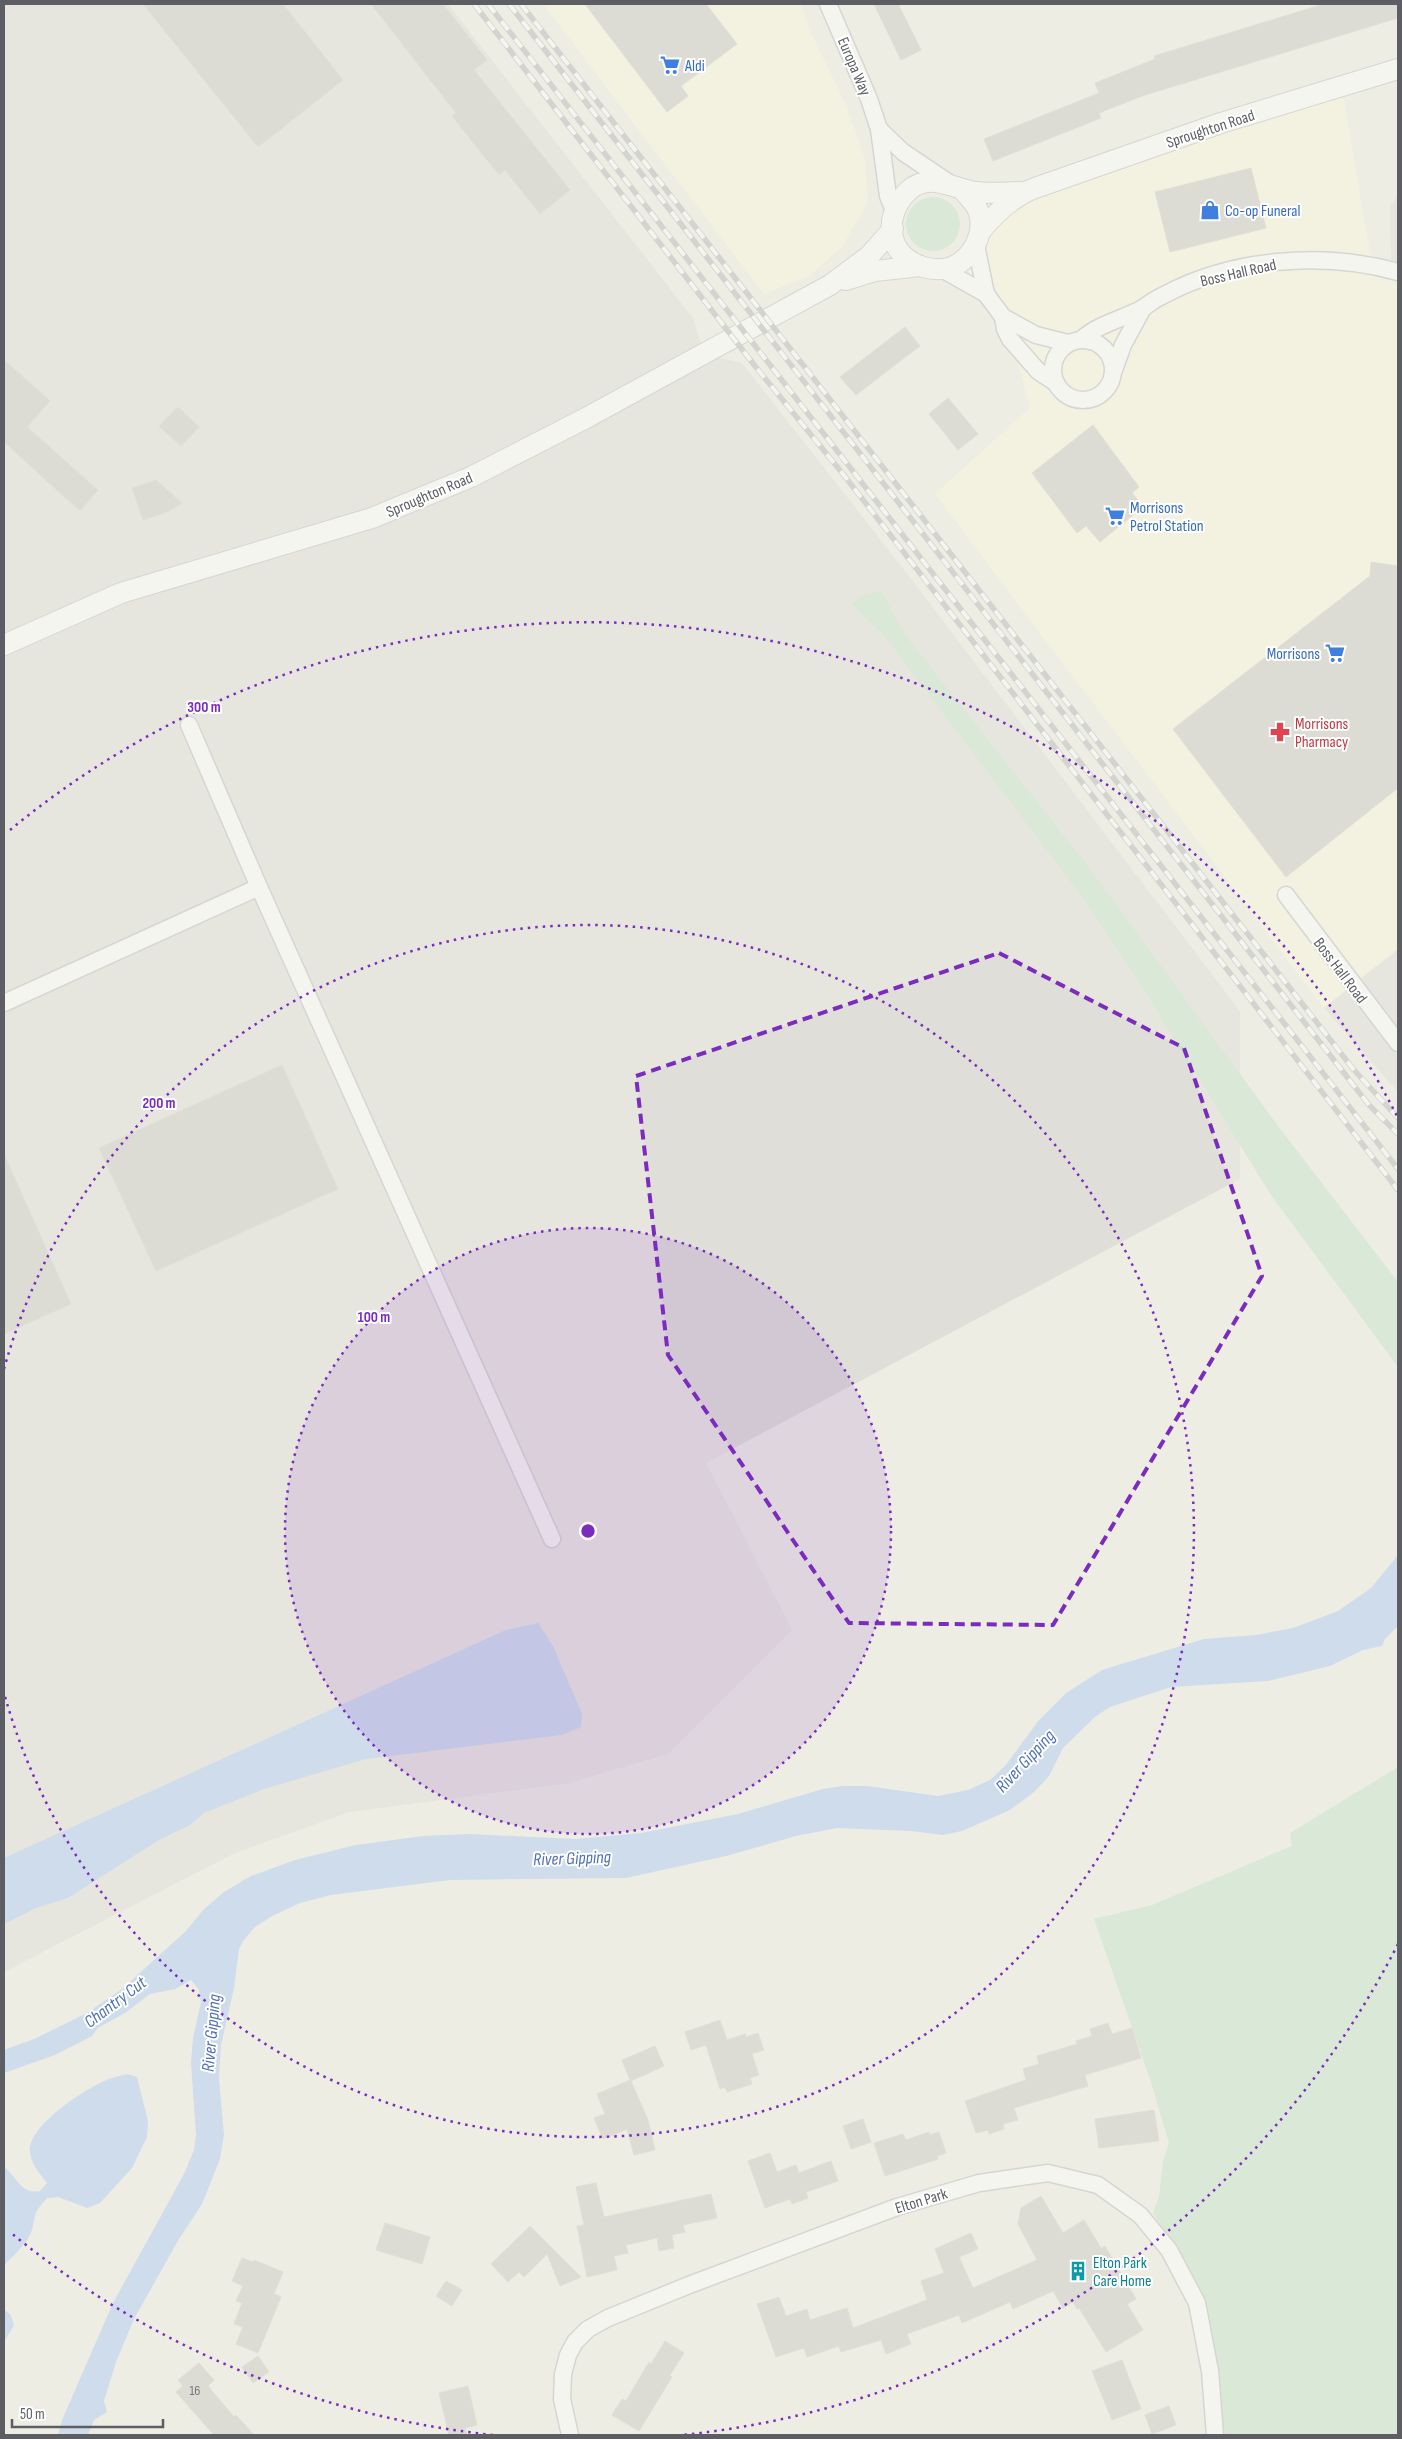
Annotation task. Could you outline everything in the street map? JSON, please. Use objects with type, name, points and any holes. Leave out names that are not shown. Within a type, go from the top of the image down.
[{"type":"street","name":"Europa Way","points":[[828,4],[870,99],[879,129],[893,220]]},
{"type":"street","name":"Sproughton Road","points":[[830,285],[875,271],[920,266],[940,268],[961,262],[993,216],[1024,192],[1221,123],[1398,70]]},
{"type":"street","name":"Europa Way","points":[[879,129],[903,152],[956,186]]},
{"type":"street","name":"Sproughton Road","points":[[4,645],[121,593],[372,518],[471,477],[586,418],[830,285],[869,256],[893,220],[902,197],[914,186],[929,181],[987,192],[1024,192]]},
{"type":"street","points":[[956,186],[977,208],[980,221],[978,239],[986,294]]},
{"type":"street","points":[[893,220],[895,244],[907,258],[920,266]]},
{"type":"street","name":"Boss Hall Road","points":[[1075,341],[1090,332],[1143,308],[1162,295],[1210,276],[1271,262],[1340,261],[1398,272]]},
{"type":"street","points":[[940,268],[986,294],[1002,317],[1005,329],[1020,352],[1038,371],[1056,383]]},
{"type":"street","name":"Boss Hall Road","points":[[1114,370],[1124,345],[1143,308]]},
{"type":"street","points":[[1002,317],[1036,335],[1075,341],[1092,340],[1101,344],[1113,360],[1114,370],[1108,388],[1092,399],[1081,400],[1071,398],[1062,392],[1056,383],[1053,373],[1058,353],[1075,341]]},
{"type":"street","points":[[189,725],[259,887],[552,1540]]},
{"type":"street","points":[[4,1003],[259,887]]},
{"type":"street","name":"Boss Hall Road","points":[[1286,895],[1398,1043]]},
{"type":"street","name":"Elton Park","points":[[570,2435],[562,2399],[563,2374],[568,2355],[575,2342],[588,2329],[608,2318],[688,2285],[897,2207],[979,2183],[1048,2173],[1098,2185],[1140,2214],[1169,2250],[1196,2303],[1210,2371],[1215,2435]]},
{"type":"highlighted area","points":[[999,953],[1184,1048],[1262,1276],[1053,1625],[849,1623],[668,1355],[636,1076]]},
{"type":"shaded area","points":[[4,4],[448,4],[693,318],[704,354],[742,363],[912,580],[1240,1011],[1240,1179],[706,1463],[792,1630],[668,1754],[568,1783],[350,1812],[235,1853],[4,1972]]},
{"type":"shaded area","points":[[543,4],[801,4],[808,26],[848,110],[865,160],[868,202],[842,247],[809,276],[764,294]]},
{"type":"shaded area","points":[[1342,88],[1370,254],[1398,272],[1398,949],[1324,1008],[935,494],[1030,408],[1016,356],[961,262],[977,208]]},
{"type":"shaded area","points":[[1398,194],[1398,272],[1391,260],[1390,206]]},
{"type":"shaded area","points":[[928,197],[938,197],[948,201],[956,209],[960,224],[956,239],[948,247],[938,251],[928,251],[918,247],[910,239],[906,229],[906,219],[910,209],[918,201]]},
{"type":"shaded area","points":[[882,591],[895,618],[910,641],[1088,866],[1278,1126],[1398,1282],[1398,1367],[1271,1195],[1131,969],[1080,894],[883,634],[851,604],[863,595]]},
{"type":"shaded area","points":[[1398,949],[1398,1092],[1324,1008]]},
{"type":"shaded area","points":[[1398,1767],[1398,2435],[1213,2435],[1204,2357],[1181,2259],[1153,2213],[1159,2197],[1163,2161],[1169,2143],[1150,2079],[1094,1919],[1152,1905],[1292,1846],[1290,1833]]},
{"type":"water","points":[[1398,1555],[1398,1626],[1385,1639],[1382,1646],[1363,1650],[1330,1666],[1268,1681],[1171,1687],[1110,1707],[1095,1717],[1063,1748],[1049,1776],[1034,1792],[1010,1810],[962,1831],[943,1835],[911,1831],[837,1828],[796,1836],[726,1856],[626,1878],[450,1880],[331,1895],[300,1903],[272,1916],[255,1927],[239,1949],[234,1988],[221,2045],[219,2079],[224,2135],[220,2159],[202,2204],[179,2239],[134,2319],[116,2362],[104,2401],[107,2412],[94,2420],[88,2435],[58,2435],[62,2420],[113,2303],[184,2174],[194,2150],[196,2135],[191,2062],[193,2038],[201,2002],[199,1990],[191,1980],[175,1989],[150,1994],[125,2013],[98,2028],[92,2036],[55,2055],[4,2073],[4,2050],[34,2039],[87,2013],[122,1989],[186,1931],[203,1910],[224,1892],[251,1876],[295,1860],[356,1845],[423,1836],[470,1834],[576,1839],[641,1833],[738,1814],[823,1789],[842,1786],[867,1786],[938,1796],[968,1790],[990,1780],[1005,1766],[1039,1720],[1066,1693],[1102,1670],[1204,1639],[1256,1635],[1293,1628],[1338,1611],[1371,1588]]},
{"type":"water","points":[[538,1623],[553,1646],[582,1714],[581,1727],[561,1735],[366,1759],[264,1789],[204,1813],[190,1825],[159,1840],[68,1898],[36,1908],[4,1924],[4,1858],[506,1630]]},
{"type":"water","points":[[128,2074],[137,2077],[148,2121],[147,2137],[132,2168],[100,2203],[87,2208],[58,2197],[47,2198],[37,2211],[27,2240],[4,2265],[4,2166],[24,2188],[34,2192],[40,2191],[47,2183],[34,2165],[30,2152],[31,2142],[37,2132],[57,2111],[81,2094],[105,2081]]},
{"type":"water","points":[[4,2310],[10,2314],[14,2325],[4,2342]]},
{"type":"building","points":[[143,4],[283,4],[343,80],[258,147]]},
{"type":"building","points":[[371,4],[443,4],[487,60],[474,70],[570,190],[540,214],[505,170],[499,175],[452,116],[456,113]]},
{"type":"building","name":"Aldi","points":[[585,4],[706,4],[737,44],[681,86],[688,96],[667,112]]},
{"type":"building","points":[[874,4],[898,4],[921,50],[901,60]]},
{"type":"building","points":[[1324,4],[1398,4],[1398,18],[1142,96],[1099,113],[1101,118],[993,161],[984,139],[1099,93],[1095,83],[1155,59],[1154,56]]},
{"type":"building","name":"Co-op Funeral","points":[[1251,168],[1266,228],[1170,252],[1155,192]]},
{"type":"building","points":[[905,327],[920,346],[856,395],[840,377]]},
{"type":"building","points":[[4,360],[50,401],[27,427],[98,490],[80,511],[4,442]]},
{"type":"building","points":[[948,398],[978,434],[958,450],[929,414]]},
{"type":"building","points":[[178,407],[199,427],[181,446],[159,426]]},
{"type":"building","points":[[1093,425],[1139,487],[1132,493],[1143,507],[1100,542],[1086,526],[1077,533],[1032,473]]},
{"type":"building","points":[[156,480],[182,503],[167,512],[143,520],[132,488]]},
{"type":"building","name":"Morrisons","points":[[1371,562],[1398,566],[1398,788],[1286,877],[1173,729],[1370,576]]},
{"type":"building","points":[[282,1065],[338,1189],[156,1271],[99,1148]]},
{"type":"building","points":[[4,1154],[71,1304],[4,1334]]},
{"type":"building","points":[[720,2020],[727,2040],[745,2034],[746,2037],[758,2033],[764,2050],[752,2054],[759,2075],[750,2078],[752,2084],[727,2092],[725,2087],[720,2089],[706,2045],[691,2050],[685,2032]]},
{"type":"building","points":[[1108,2023],[1112,2034],[1132,2028],[1141,2058],[1085,2075],[1088,2086],[1014,2108],[1018,2120],[1003,2124],[1004,2129],[989,2134],[988,2130],[976,2133],[965,2101],[1026,2080],[1023,2069],[1039,2064],[1037,2056],[1077,2044],[1076,2041],[1092,2036],[1090,2029]]},
{"type":"building","points":[[655,2046],[664,2066],[631,2081],[648,2120],[655,2150],[634,2155],[627,2129],[603,2139],[594,2118],[605,2114],[597,2094],[630,2080],[622,2060]]},
{"type":"building","points":[[1154,2110],[1159,2141],[1099,2148],[1095,2119]]},
{"type":"building","points":[[863,2119],[871,2142],[851,2149],[843,2126]]},
{"type":"building","points":[[929,2132],[929,2135],[939,2132],[946,2153],[937,2156],[938,2159],[885,2176],[874,2143],[903,2134],[906,2140]]},
{"type":"building","points":[[770,2153],[777,2172],[796,2165],[799,2173],[831,2161],[838,2181],[806,2192],[808,2198],[792,2204],[790,2199],[765,2208],[748,2161]]},
{"type":"building","points":[[596,2183],[604,2217],[711,2194],[717,2218],[683,2225],[685,2232],[672,2235],[674,2248],[659,2251],[657,2238],[626,2245],[628,2253],[614,2256],[617,2270],[587,2277],[577,2226],[584,2225],[576,2187]]},
{"type":"building","points":[[1041,2196],[1063,2233],[1084,2220],[1101,2248],[1105,2246],[1136,2299],[1127,2304],[1143,2330],[1106,2352],[1079,2308],[1077,2309],[1073,2302],[1063,2308],[1053,2291],[1013,2309],[1010,2302],[962,2323],[959,2315],[907,2334],[911,2344],[886,2354],[881,2340],[841,2352],[839,2346],[807,2357],[804,2348],[776,2357],[757,2304],[779,2297],[786,2316],[807,2309],[810,2320],[847,2308],[853,2328],[927,2300],[921,2281],[944,2273],[935,2249],[971,2233],[978,2249],[959,2257],[973,2288],[1037,2260],[1018,2224],[1021,2208]]},
{"type":"building","points":[[385,2223],[430,2237],[422,2264],[376,2250]]},
{"type":"building","points":[[530,2226],[581,2277],[560,2286],[547,2254],[524,2277],[519,2272],[508,2282],[491,2264]]},
{"type":"building","points":[[242,2258],[253,2262],[254,2260],[283,2272],[274,2294],[281,2297],[258,2353],[236,2344],[243,2327],[234,2324],[242,2303],[236,2301],[243,2286],[232,2281]]},
{"type":"building","points":[[446,2281],[462,2290],[452,2306],[436,2296]]},
{"type":"building","points":[[665,2341],[684,2353],[670,2375],[672,2377],[639,2431],[612,2415],[622,2399],[626,2401],[649,2362],[651,2364]]},
{"type":"building","points":[[258,2356],[269,2372],[253,2383],[242,2367]]},
{"type":"building","points":[[1122,2360],[1141,2409],[1112,2420],[1092,2371]]},
{"type":"building","points":[[199,2363],[214,2380],[208,2386],[234,2417],[236,2415],[254,2435],[214,2435],[176,2392],[183,2386],[178,2380]]},
{"type":"building","points":[[468,2386],[477,2425],[465,2428],[467,2435],[449,2435],[439,2393]]},
{"type":"building","points":[[1169,2406],[1176,2425],[1152,2434],[1145,2415]]},
{"type":"railway","points":[[474,4],[755,366],[843,474],[1398,1190]]},
{"type":"railway","points":[[488,4],[1398,1169]]},
{"type":"railway","points":[[509,4],[1369,1105],[1398,1134]]},
{"type":"railway","points":[[521,4],[1354,1070],[1398,1118]]},
{"type":"place","name":"Aldi","points":[[670,65]]},
{"type":"place","name":"Co-op Funeral","points":[[1210,210]]},
{"type":"place","name":"Morrisons Petrol Station","points":[[1115,516]]},
{"type":"place","name":"Morrisons","points":[[1335,653]]},
{"type":"place","name":"Morrisons Pharmacy","points":[[1280,732]]},
{"type":"place","name":"Elton Park Care Home","points":[[1078,2271]]},
{"type":"water label","name":"River Gipping","points":[[1025,1761]]},
{"type":"water label","name":"River Gipping","points":[[572,1858]]},
{"type":"water label","name":"Chantry Cut","points":[[115,2002]]},
{"type":"water label","name":"River Gipping","points":[[211,2033]]}]
